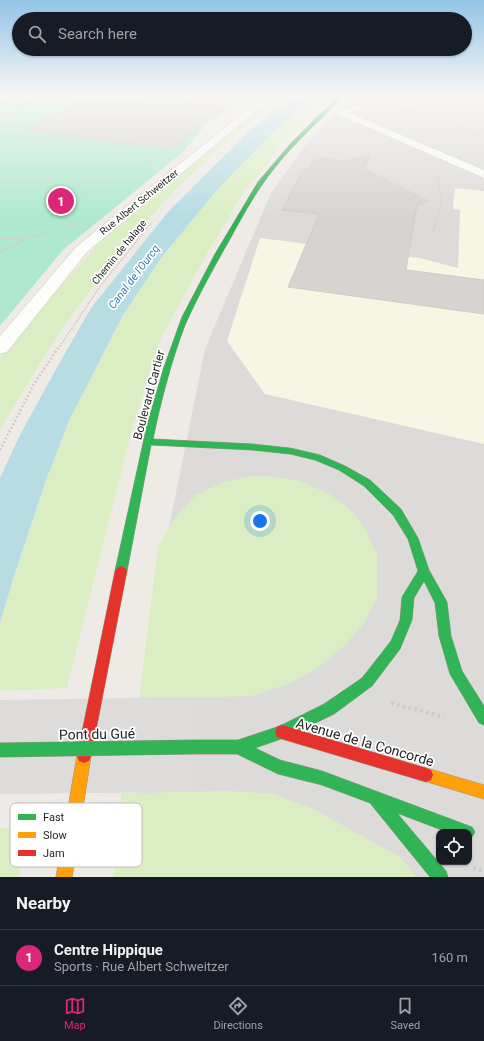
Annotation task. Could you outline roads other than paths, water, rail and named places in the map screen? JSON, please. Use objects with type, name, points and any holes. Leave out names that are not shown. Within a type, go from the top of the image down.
[{"type":"street","name":"Rue Albert Schweitzer","points":[[0,348],[82,249],[221,136]]},
{"type":"street","name":"Boulevard Cartier","points":[[76,803],[88,732],[148,442],[177,338],[198,292],[246,206],[267,174],[300,136]]},
{"type":"street","points":[[391,136],[412,145],[440,154],[484,174]]},
{"type":"street","points":[[148,442],[252,448],[290,452],[317,457],[342,468],[367,482],[398,512],[413,538],[424,571],[441,602],[445,636],[456,674],[484,718]]},
{"type":"street","points":[[282,732],[329,709],[367,682],[396,645],[406,620],[408,597],[424,571]]},
{"type":"street","name":"Avenue de la Concorde","points":[[194,747],[238,747],[282,732],[484,792]]},
{"type":"street","name":"Pont du Gué","points":[[0,750],[194,747]]},
{"type":"street","name":"Avenue de la Concorde","points":[[238,747],[278,767],[322,778],[460,829]]},
{"type":"street","points":[[375,798],[440,877]]},
{"type":"street","name":"Boulevard Cartier","points":[[64,877],[66,867]]},
{"type":"water","name":"Canal de l'Ourcq","points":[[244,136],[269,136],[217,190],[161,258],[123,315],[69,421],[46,480],[0,623],[0,478],[20,435],[91,308],[168,212]]},
{"type":"place","name":"Centre Hippique","points":[[61,201]]}]
